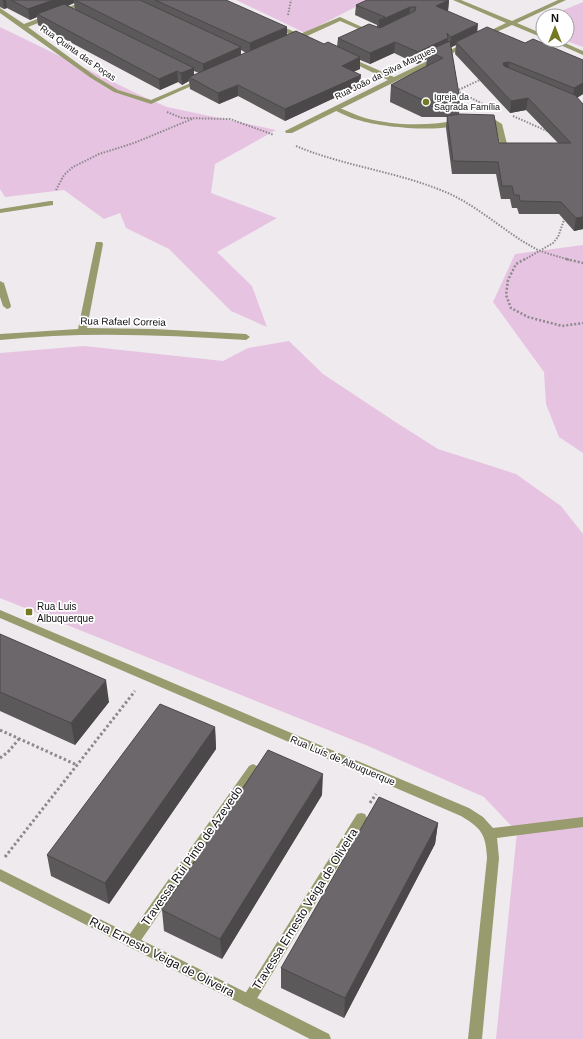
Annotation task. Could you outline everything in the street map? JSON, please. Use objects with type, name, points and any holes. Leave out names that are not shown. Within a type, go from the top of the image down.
[{"type":"street","points":[[24,26],[93,0]]},
{"type":"street","points":[[456,0],[535,32]]},
{"type":"street","name":"Rua João da Silva Marques","points":[[289,131],[511,22],[562,0]]},
{"type":"street","name":"Rua Quinta das Poças","points":[[0,10],[93,77],[116,91],[151,102]]},
{"type":"street","points":[[67,11],[74,14]]},
{"type":"street","points":[[287,43],[340,19],[379,36]]},
{"type":"street","points":[[265,20],[308,40]]},
{"type":"street","points":[[571,48],[583,53]]},
{"type":"street","points":[[344,57],[394,80]]},
{"type":"street","points":[[151,102],[206,78],[196,76]]},
{"type":"street","points":[[336,108],[363,119],[391,124],[444,125],[473,120],[491,121],[499,126],[504,146],[519,146]]},
{"type":"street","points":[[0,211],[50,202]]},
{"type":"street","points":[[82,330],[99,244]]},
{"type":"street","points":[[0,283],[7,306]]},
{"type":"street","name":"Rua Rafael Correia","points":[[0,337],[82,330],[130,330],[246,338]]},
{"type":"street","name":"Rua Luís de Albuquerque","points":[[0,614],[465,812],[476,818],[491,834]]},
{"type":"street","name":"Travessa Rui Pinto de Azevedo","points":[[132,942],[253,769]]},
{"type":"street","name":"Travessa Ernesto Veiga de Oliveira","points":[[248,1001],[361,818]]},
{"type":"street","points":[[475,1039],[493,858],[491,834],[583,822]]},
{"type":"street","name":"Rua Ernesto Veiga de Oliveira","points":[[0,875],[324,1039]]},
{"type":"path","points":[[456,91],[478,80],[484,79]]},
{"type":"path","points":[[151,102],[182,118],[230,119],[278,137],[306,151],[439,189],[460,199],[523,241],[541,251],[583,262]]},
{"type":"path","points":[[50,202],[64,175],[73,167],[99,154],[192,119]]},
{"type":"path","points":[[278,137],[289,131]]},
{"type":"path","points":[[566,215],[558,237],[554,243],[516,264],[508,280],[506,296],[511,308],[528,317],[562,326],[583,323]]},
{"type":"path","points":[[0,864],[146,676]]},
{"type":"path","points":[[0,730],[77,765]]},
{"type":"path","points":[[0,758],[8,752],[19,739]]},
{"type":"path","points":[[361,818],[386,778]]},
{"type":"shaded area","points":[[236,0],[369,0],[305,33]]},
{"type":"shaded area","points":[[583,2],[583,47],[575,44],[575,8],[568,8]]},
{"type":"shaded area","points":[[0,27],[167,107],[276,130],[215,164],[211,193],[277,218],[217,252],[252,286],[267,327],[231,311],[169,249],[126,228],[120,213],[104,219],[64,190],[5,197],[0,189]]},
{"type":"shaded area","points":[[583,245],[583,453],[559,437],[546,404],[544,372],[493,302],[515,254]]},
{"type":"shaded area","points":[[289,341],[323,374],[438,449],[516,474],[561,506],[583,534],[583,1039],[496,1039],[517,832],[484,797],[368,746],[0,598],[0,353],[84,346],[223,361],[248,348]]},
{"type":"building","points":[[11,0],[53,0],[28,9]]},
{"type":"building","points":[[75,0],[140,0],[241,47],[203,64]]},
{"type":"building","points":[[155,0],[226,0],[287,27],[250,43]]},
{"type":"building","points":[[367,0],[449,0],[436,6],[478,24],[451,37],[447,33],[448,38],[418,52],[395,42],[370,53],[338,38],[369,24],[380,28],[415,11],[416,7],[410,7],[378,21],[385,17],[356,5]]},
{"type":"building","points":[[64,4],[194,68],[181,73],[177,71],[159,79],[37,14]]},
{"type":"building","points":[[487,27],[525,43],[533,39],[535,40],[535,48],[554,48],[583,60],[583,83],[574,88],[509,62],[503,63],[504,66],[575,95],[583,104],[583,217],[576,218],[561,202],[520,201],[519,195],[514,195],[512,186],[502,186],[498,162],[453,161],[447,116],[459,114],[494,115],[499,143],[571,143],[528,98],[511,101],[456,42]]},
{"type":"building","points":[[296,31],[324,44],[328,42],[360,57],[342,66],[361,75],[285,109],[238,85],[218,93],[189,77]]},
{"type":"building","points":[[450,41],[460,100],[423,100],[391,85],[443,58],[427,51]]},
{"type":"building","points":[[0,634],[106,680],[71,723],[0,692]]},
{"type":"building","points":[[160,704],[215,727],[105,883],[47,855]]},
{"type":"building","points":[[268,750],[323,774],[220,939],[162,910]]},
{"type":"building","points":[[379,797],[438,823],[345,998],[281,968]]},
{"type":"place","name":"Igreja da Sagrada Família","points":[[426,102]]},
{"type":"place","name":"Rua Luis Albuquerque","points":[[29,612]]}]
